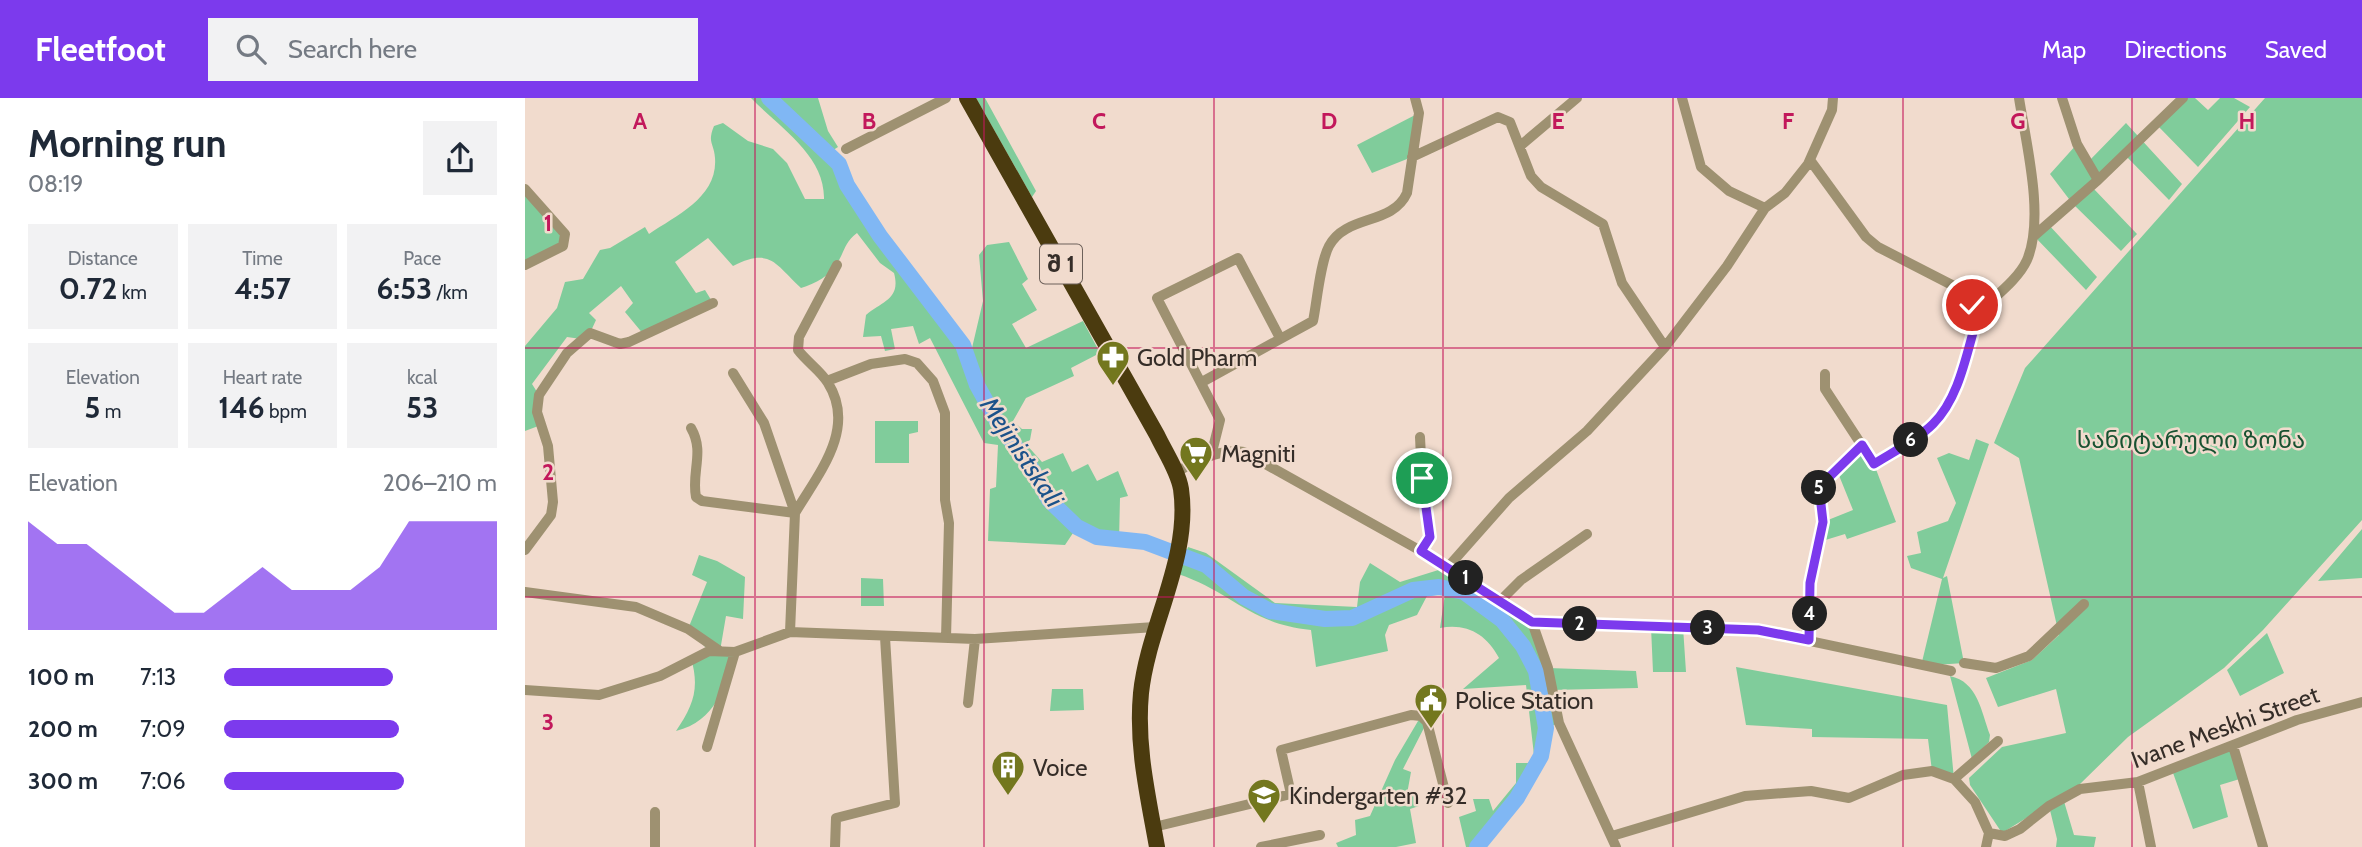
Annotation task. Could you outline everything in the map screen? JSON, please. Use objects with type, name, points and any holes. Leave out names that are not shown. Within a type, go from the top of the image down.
[{"type":"highway","name":"შ 1","points":[[967,98],[1175,472],[1181,489],[1180,533],[1154,627],[1141,691],[1140,745],[1157,847]]},
{"type":"street","points":[[846,149],[946,98]]},
{"type":"street","points":[[1202,382],[1313,321],[1328,247],[1343,231],[1390,214],[1401,205],[1407,193],[1419,113],[1415,98]]},
{"type":"street","points":[[1520,146],[1577,98]]},
{"type":"street","points":[[1682,98],[1701,167],[1730,191],[1765,208]]},
{"type":"street","points":[[1448,567],[1509,498],[1611,407],[1665,347],[1727,266],[1765,208],[1785,193],[1810,160],[1832,110],[1833,98]]},
{"type":"street","points":[[1825,374],[1825,389],[1874,464],[1938,419],[1953,397],[1979,312],[2026,262],[2034,236],[2032,184],[2019,98]]},
{"type":"street","points":[[2062,98],[2077,144],[2098,180]]},
{"type":"street","points":[[2034,236],[2098,180],[2183,98]]},
{"type":"street","points":[[1412,157],[1498,117],[1510,122],[1531,176],[1541,187],[1603,224],[1622,283],[1665,347]]},
{"type":"street","points":[[1810,160],[1866,237],[1878,247],[1952,285],[1979,312]]},
{"type":"street","points":[[525,189],[565,234],[566,240],[563,246],[525,265]]},
{"type":"street","points":[[1211,456],[1220,420],[1157,298],[1238,258],[1280,338]]},
{"type":"street","points":[[795,513],[834,445],[840,420],[837,402],[827,381],[799,350],[799,337],[837,265]]},
{"type":"street","points":[[525,550],[547,522],[553,502],[548,446],[537,412],[539,395],[567,353],[590,333],[620,344],[629,342],[713,303]]},
{"type":"street","points":[[827,381],[871,364],[905,359],[916,363],[933,381],[944,413],[945,500],[950,523],[946,638]]},
{"type":"street","points":[[733,373],[764,423],[795,513],[790,632]]},
{"type":"street","points":[[691,428],[700,454],[696,497],[702,501],[795,513]]},
{"type":"street","points":[[1420,436],[1422,478],[1430,537],[1421,551]]},
{"type":"street","points":[[1809,640],[1810,583],[1823,522],[1819,487],[1862,445]]},
{"type":"street","points":[[1175,472],[1211,456],[1233,450],[1244,452],[1421,551],[1532,622],[1758,630],[1951,671]]},
{"type":"street","points":[[1501,600],[1521,580],[1587,534]]},
{"type":"street","points":[[525,592],[636,607],[688,629],[720,651]]},
{"type":"street","points":[[1963,663],[1996,668],[2029,656],[2084,604]]},
{"type":"street","points":[[1532,622],[1548,668],[1559,723],[1614,841],[1745,796],[1811,791],[1849,798],[1903,775],[1932,771],[1954,779],[1975,802],[1989,833],[1986,847]]},
{"type":"street","points":[[525,690],[600,695],[660,677],[709,651],[735,652],[790,632],[975,639],[1154,627]]},
{"type":"street","points":[[835,847],[836,818],[895,803],[885,637]]},
{"type":"street","points":[[968,703],[975,639]]},
{"type":"street","points":[[707,747],[735,652]]},
{"type":"street","name":"Ivane Meskhi Street","points":[[1989,833],[2005,836],[2020,829],[2049,806],[2080,789],[2138,782],[2297,720],[2362,702]]},
{"type":"street","points":[[1154,827],[1291,794],[1281,750],[1411,715],[1428,719],[1448,803]]},
{"type":"street","points":[[1954,779],[1998,741]]},
{"type":"street","points":[[2234,746],[2263,847]]},
{"type":"street","points":[[2138,782],[2151,847]]},
{"type":"street","points":[[655,812],[655,847]]},
{"type":"street","points":[[1261,847],[1320,835]]},
{"type":"green space","points":[[751,98],[818,98],[828,131],[838,147],[827,154],[839,164],[847,185],[918,289],[963,345],[972,348],[983,301],[979,255],[987,245],[1009,242],[1028,279],[1022,284],[1037,310],[1012,324],[1026,348],[1083,321],[1100,353],[1071,368],[1074,376],[1026,398],[1013,421],[1022,429],[1032,429],[1030,440],[1025,443],[1042,462],[1063,453],[1072,472],[1088,464],[1097,481],[1118,471],[1128,496],[1120,498],[1119,541],[1097,537],[1077,527],[1065,545],[988,541],[990,489],[996,487],[998,445],[984,443],[930,338],[919,344],[913,326],[891,329],[895,349],[885,351],[881,336],[863,337],[866,315],[893,294],[896,282],[894,273],[880,263],[857,233],[827,275],[801,288],[778,265],[764,258],[733,266],[708,238],[675,262],[696,293],[705,290],[713,303],[644,335],[625,312],[633,303],[621,286],[589,313],[596,320],[590,333],[581,339],[567,337],[532,384],[539,395],[541,425],[525,431],[525,346],[557,308],[565,282],[583,279],[600,250],[610,248],[645,227],[649,234],[694,204],[703,194],[714,172],[715,158],[711,140],[714,126],[723,123],[748,141],[773,149],[787,163],[805,199],[824,199],[822,183],[809,155]]},
{"type":"green space","points":[[976,98],[985,98],[1036,191],[1032,197]]},
{"type":"green space","points":[[2185,98],[2195,98],[2208,110],[2220,98],[2234,98],[2250,107],[2198,167],[2157,125]]},
{"type":"green space","name":"სანიტარული ზონა","points":[[2265,98],[2362,98],[2362,520],[2263,630],[2224,668],[2128,737],[2078,786],[2002,833],[1970,785],[1969,778],[2002,747],[2066,733],[2056,689],[1998,707],[1986,678],[2032,660],[2059,635],[2019,458],[1994,443],[2025,368]]},
{"type":"green space","points":[[1419,113],[1412,157],[1372,173],[1357,145]]},
{"type":"green space","points":[[2126,123],[2182,184],[2169,200],[2125,155],[2092,187],[2137,234],[2121,251],[2072,203],[2050,174],[2077,144],[2089,161]]},
{"type":"green space","points":[[525,189],[566,240],[525,265]]},
{"type":"green space","points":[[2048,224],[2097,277],[2086,290],[2034,236]]},
{"type":"green space","points":[[875,421],[918,421],[918,432],[909,434],[909,463],[875,463]]},
{"type":"green space","points":[[1976,439],[1989,444],[1943,578],[1947,576],[1964,663],[1921,666],[1942,579],[1911,568],[1907,556],[1921,553],[1917,532],[1948,521],[1956,503],[1937,458],[1949,453],[1969,460]]},
{"type":"green space","points":[[1862,445],[1874,464],[1896,522],[1847,539],[1845,534],[1819,542],[1823,522],[1853,510],[1836,468]]},
{"type":"green space","points":[[2362,529],[2362,578],[2318,581]]},
{"type":"green space","points":[[1188,547],[1206,553],[1275,603],[1357,607],[1360,582],[1370,563],[1400,582],[1448,567],[1532,622],[1548,668],[1636,671],[1638,688],[1551,690],[1559,723],[1546,728],[1535,765],[1519,792],[1477,847],[1466,847],[1459,817],[1476,811],[1473,799],[1489,799],[1493,811],[1516,783],[1516,763],[1528,763],[1534,755],[1526,685],[1463,689],[1499,658],[1488,642],[1475,632],[1459,627],[1440,628],[1445,594],[1427,596],[1417,615],[1389,625],[1385,635],[1388,651],[1316,667],[1311,630],[1272,621],[1197,581],[1178,574]]},
{"type":"green space","points":[[699,555],[717,561],[745,577],[743,619],[726,616],[720,651],[735,652],[717,701],[701,719],[676,731],[691,705],[695,688],[691,658],[709,651],[688,629],[707,582],[692,575]]},
{"type":"green space","points":[[861,578],[883,579],[884,606],[861,606]]},
{"type":"green space","points":[[1651,627],[1683,627],[1686,672],[1653,672]]},
{"type":"green space","points":[[2267,633],[2284,673],[2240,696],[2227,670]]},
{"type":"green space","points":[[1736,667],[1947,705],[1954,779],[1932,771],[1928,739],[1812,737],[1812,729],[1746,725]]},
{"type":"green space","points":[[1950,676],[1967,684],[1973,691],[1990,735],[1989,742],[1972,759]]},
{"type":"green space","points":[[1052,689],[1083,689],[1084,710],[1050,711]]},
{"type":"green space","points":[[1421,716],[1427,722],[1403,769],[1411,772],[1407,794],[1417,797],[1419,806],[1410,809],[1416,843],[1396,847],[1338,847],[1336,843],[1356,835],[1355,820],[1370,816],[1395,760]]},
{"type":"green space","points":[[2233,746],[2243,778],[2220,785],[2228,817],[2193,829],[2172,770]]},
{"type":"green space","points":[[2063,798],[2074,835],[2096,837],[2094,847],[2056,847],[2057,839],[2049,806]]},
{"type":"waterway","name":"Mejinistskali","points":[[769,98],[839,164],[847,185],[880,236],[963,345],[977,385],[998,423],[1032,469],[1049,500],[1077,527],[1097,537],[1145,542],[1206,565],[1244,597],[1270,611],[1325,619],[1352,618],[1413,590],[1439,587],[1464,592],[1502,620],[1523,646],[1536,671],[1546,728],[1541,756],[1517,798],[1477,847]]},
{"type":"place","name":"Gold Pharm","points":[[1113,387]]},
{"type":"place","name":"Magniti","points":[[1196,483]]},
{"type":"place","name":"Police Station","points":[[1431,730]]},
{"type":"place","name":"Voice","points":[[1008,797]]},
{"type":"place","name":"Kindergarten #32","points":[[1264,825]]},
{"type":"route","points":[[1422,478],[1430,537],[1421,551],[1532,622],[1758,630],[1809,640],[1810,583],[1823,522],[1819,487],[1862,445],[1874,464],[1938,419],[1953,397],[1979,312],[1972,305]]}]
